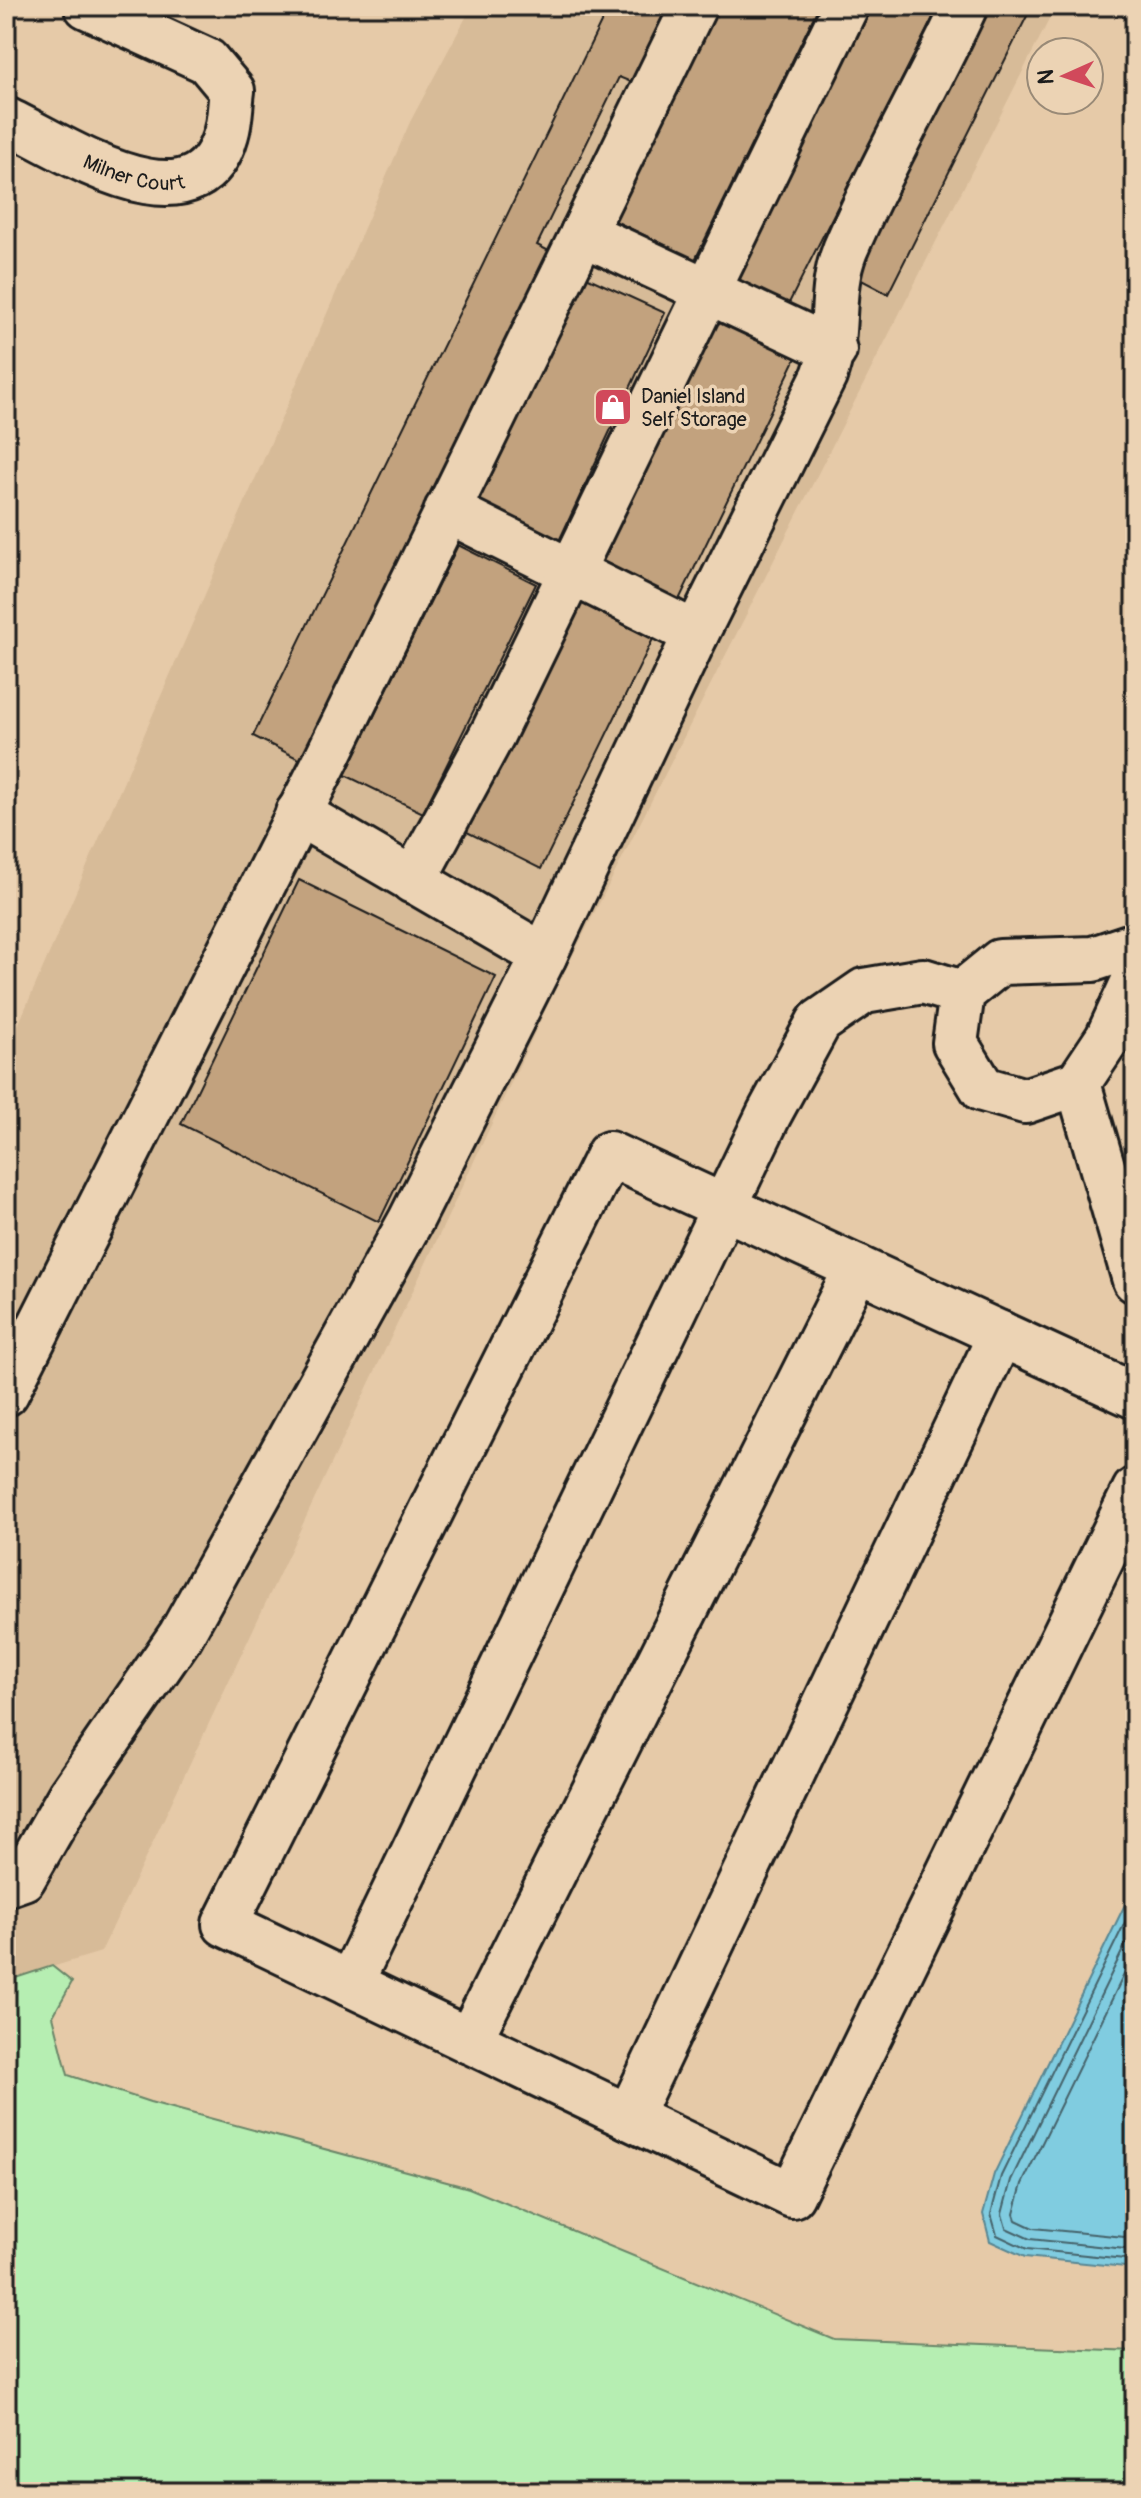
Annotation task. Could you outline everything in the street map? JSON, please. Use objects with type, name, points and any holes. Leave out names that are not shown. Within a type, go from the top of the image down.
[{"type":"street","name":"Milner Court","points":[[6,120],[136,182],[175,185],[207,170],[226,135],[232,91],[207,61],[87,6]]},
{"type":"street","points":[[6,1393],[298,813],[694,6]]},
{"type":"street","points":[[413,881],[465,788],[846,6]]},
{"type":"street","points":[[6,1884],[23,1878],[70,1796],[181,1635],[411,1220],[544,956],[834,350],[832,300],[844,252],[965,6]]},
{"type":"street","points":[[583,233],[834,350]]},
{"type":"street","points":[[447,510],[696,634]]},
{"type":"street","points":[[298,813],[544,956]]},
{"type":"street","points":[[1135,945],[1093,959],[1000,962],[962,993],[955,1043],[983,1089],[1025,1101],[1078,1083],[1108,1038],[1135,979]]},
{"type":"street","points":[[350,1984],[724,1207],[819,1022],[864,991],[923,981],[962,993]]},
{"type":"street","points":[[1078,1083],[1135,1280]]},
{"type":"street","points":[[1135,1396],[609,1154],[225,1924],[792,2195],[1135,1490]]},
{"type":"street","points":[[469,2041],[857,1268]]},
{"type":"street","points":[[629,2117],[1001,1334]]},
{"type":"shaded area","points":[[472,6],[1056,6],[1041,36],[1025,36],[1025,67],[550,1000],[101,1952],[6,1981],[6,1053],[410,122]]},
{"type":"green space","points":[[52,1966],[72,1982],[53,2016],[68,2075],[150,2102],[469,2188],[834,2339],[1135,2351],[1135,2492],[6,2492],[6,1981]]},
{"type":"water","points":[[1135,1884],[1135,2268],[1025,2257],[990,2241],[983,2214],[994,2174]]},
{"type":"building","points":[[609,6],[668,6],[631,82],[619,77],[537,245],[553,253],[305,762],[253,736]]},
{"type":"building","points":[[719,6],[819,6],[695,260],[615,221]]},
{"type":"building","points":[[871,6],[939,6],[788,305],[734,277]]},
{"type":"building","points":[[985,6],[1032,6],[888,294],[850,274]]},
{"type":"building","points":[[582,275],[665,313],[559,541],[477,503]]},
{"type":"building","points":[[717,319],[796,358],[678,602],[600,564]]},
{"type":"building","points":[[458,545],[536,584],[423,813],[345,775]]},
{"type":"building","points":[[575,600],[653,639],[541,869],[463,830]]},
{"type":"building","points":[[299,880],[496,977],[379,1222],[181,1124]]},
{"type":"place","name":"Daniel Island Self Storage","points":[[613,407]]}]
